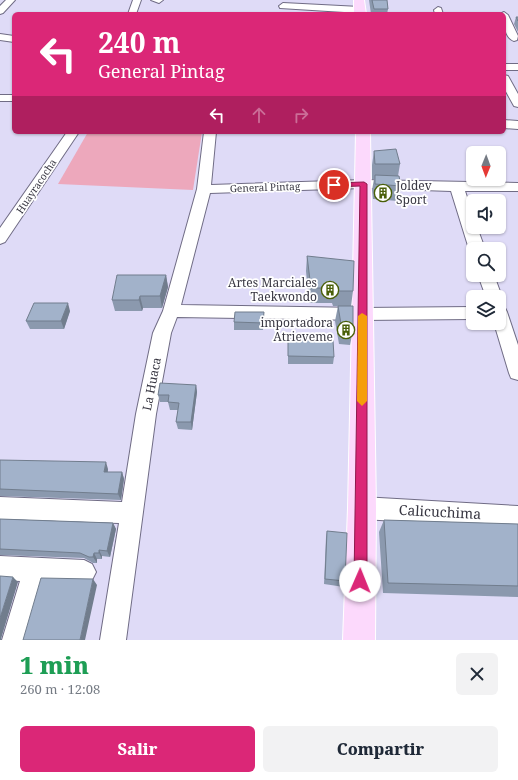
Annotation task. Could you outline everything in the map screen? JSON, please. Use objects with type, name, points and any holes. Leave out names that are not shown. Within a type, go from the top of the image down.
[{"type":"main road","points":[[359,640],[362,508],[363,134]]},
{"type":"street","points":[[0,11],[11,0]]},
{"type":"street","points":[[133,12],[137,0]]},
{"type":"street","points":[[283,6],[359,8]]},
{"type":"street","points":[[506,18],[516,38]]},
{"type":"street","points":[[0,37],[12,39]]},
{"type":"street","points":[[506,67],[518,67]]},
{"type":"street","points":[[506,82],[518,104]]},
{"type":"street","points":[[0,98],[12,98]]},
{"type":"street","points":[[506,124],[518,125]]},
{"type":"street","name":"Huayracocha","points":[[0,239],[72,134]]},
{"type":"street","name":"La Huaca","points":[[113,640],[146,414],[162,333],[171,311],[204,189],[210,134]]},
{"type":"street","name":"General Pintag","points":[[204,189],[364,184],[456,188],[518,187]]},
{"type":"street","points":[[456,188],[475,242]]},
{"type":"street","points":[[171,311],[362,314],[466,313]]},
{"type":"street","points":[[505,330],[518,373]]},
{"type":"street","points":[[0,508],[132,512]]},
{"type":"street","name":"Calicuchima","points":[[362,508],[518,517]]},
{"type":"street","points":[[0,568],[84,572]]},
{"type":"street","points":[[15,640],[35,570]]},
{"type":"shaded area","points":[[87,134],[202,134],[193,190],[58,184]]},
{"type":"building","points":[[372,0],[387,0],[388,9],[374,9]]},
{"type":"building","points":[[396,149],[400,164],[375,164],[374,151]]},
{"type":"building","points":[[375,175],[399,176],[401,186],[375,184]]},
{"type":"building","points":[[307,256],[354,261],[353,291],[335,291],[334,288],[311,288]]},
{"type":"building","points":[[117,275],[166,275],[160,296],[140,296],[139,300],[112,300]]},
{"type":"building","points":[[34,303],[68,303],[61,321],[26,321]]},
{"type":"building","points":[[338,306],[353,306],[353,330],[342,330]]},
{"type":"building","points":[[235,312],[264,312],[263,323],[234,322]]},
{"type":"building","points":[[288,339],[333,340],[334,357],[288,356]]},
{"type":"building","points":[[160,383],[196,385],[191,422],[176,422],[179,403],[168,402],[169,395],[158,395]]},
{"type":"building","points":[[0,460],[106,462],[104,472],[122,472],[118,494],[0,489]]},
{"type":"building","points":[[0,519],[113,523],[107,551],[99,550],[99,553],[94,553],[93,557],[89,557],[80,553],[0,549]]},
{"type":"building","points":[[384,520],[518,524],[518,586],[388,583]]},
{"type":"building","points":[[327,531],[347,533],[345,581],[325,579]]},
{"type":"building","points":[[0,576],[13,577],[0,618]]},
{"type":"building","points":[[41,578],[93,579],[80,640],[23,640]]},
{"type":"slow traffic","points":[[362,316],[362,401]]},
{"type":"place","name":"Joldev Sport","points":[[383,193]]},
{"type":"place","name":"Artes Marciales Taekwondo","points":[[330,290]]},
{"type":"place","name":"importadora Atrieveme","points":[[346,330]]},
{"type":"route","points":[[334,185],[364,184],[362,508],[360,581]]}]
